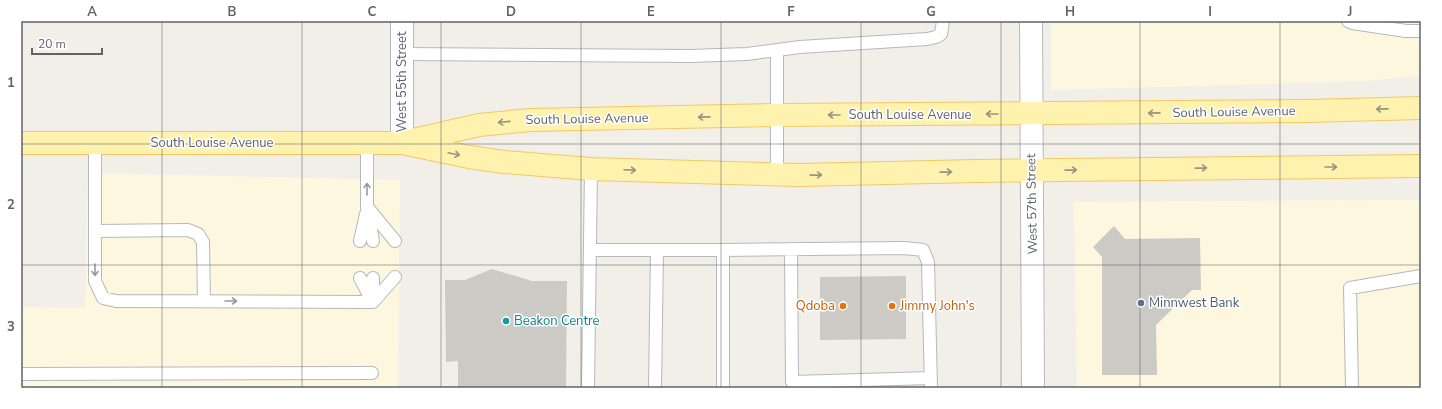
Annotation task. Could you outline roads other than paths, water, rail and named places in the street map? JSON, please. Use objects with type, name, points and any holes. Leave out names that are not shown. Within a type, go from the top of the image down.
[{"type":"main road","name":"West 55th Street","points":[[402,21],[402,143]]},
{"type":"main road","name":"West 57th Street","points":[[1031,21],[1033,388]]},
{"type":"main road","name":"South Louise Avenue","points":[[402,143],[479,125],[530,120],[777,115],[1308,111],[1421,108]]},
{"type":"main road","name":"South Louise Avenue","points":[[21,143],[402,143],[469,157],[504,162],[591,169],[799,175],[1032,170],[1421,166]]},
{"type":"lane","points":[[402,54],[690,56],[748,54],[800,47],[927,39],[941,34],[943,21]]},
{"type":"lane","points":[[1348,21],[1352,23],[1406,31],[1421,31]]},
{"type":"lane","points":[[777,50],[777,174]]},
{"type":"lane","points":[[95,143],[95,281],[102,298],[116,301],[373,302]]},
{"type":"lane","points":[[360,241],[367,207],[367,143]]},
{"type":"lane","points":[[588,388],[591,169]]},
{"type":"lane","points":[[367,207],[384,241],[367,207]]},
{"type":"lane","points":[[95,231],[188,230],[198,234],[204,242],[204,301]]},
{"type":"lane","points":[[590,250],[904,248],[923,250],[928,262],[931,383],[792,385],[791,249]]},
{"type":"lane","points":[[656,388],[657,250]]},
{"type":"lane","points":[[723,250],[723,388]]},
{"type":"lane","points":[[1352,388],[1350,288],[1421,276]]},
{"type":"lane","points":[[360,278],[373,302]]},
{"type":"lane","points":[[373,302],[384,278],[373,302]]},
{"type":"lane","points":[[21,374],[372,373]]},
{"type":"place","name":"Minnwest Bank","points":[[1141,303]]},
{"type":"place","name":"Qdoba","points":[[843,306]]},
{"type":"place","name":"Jimmy John's","points":[[892,306]]},
{"type":"place","name":"Beakon Centre","points":[[506,321]]}]
